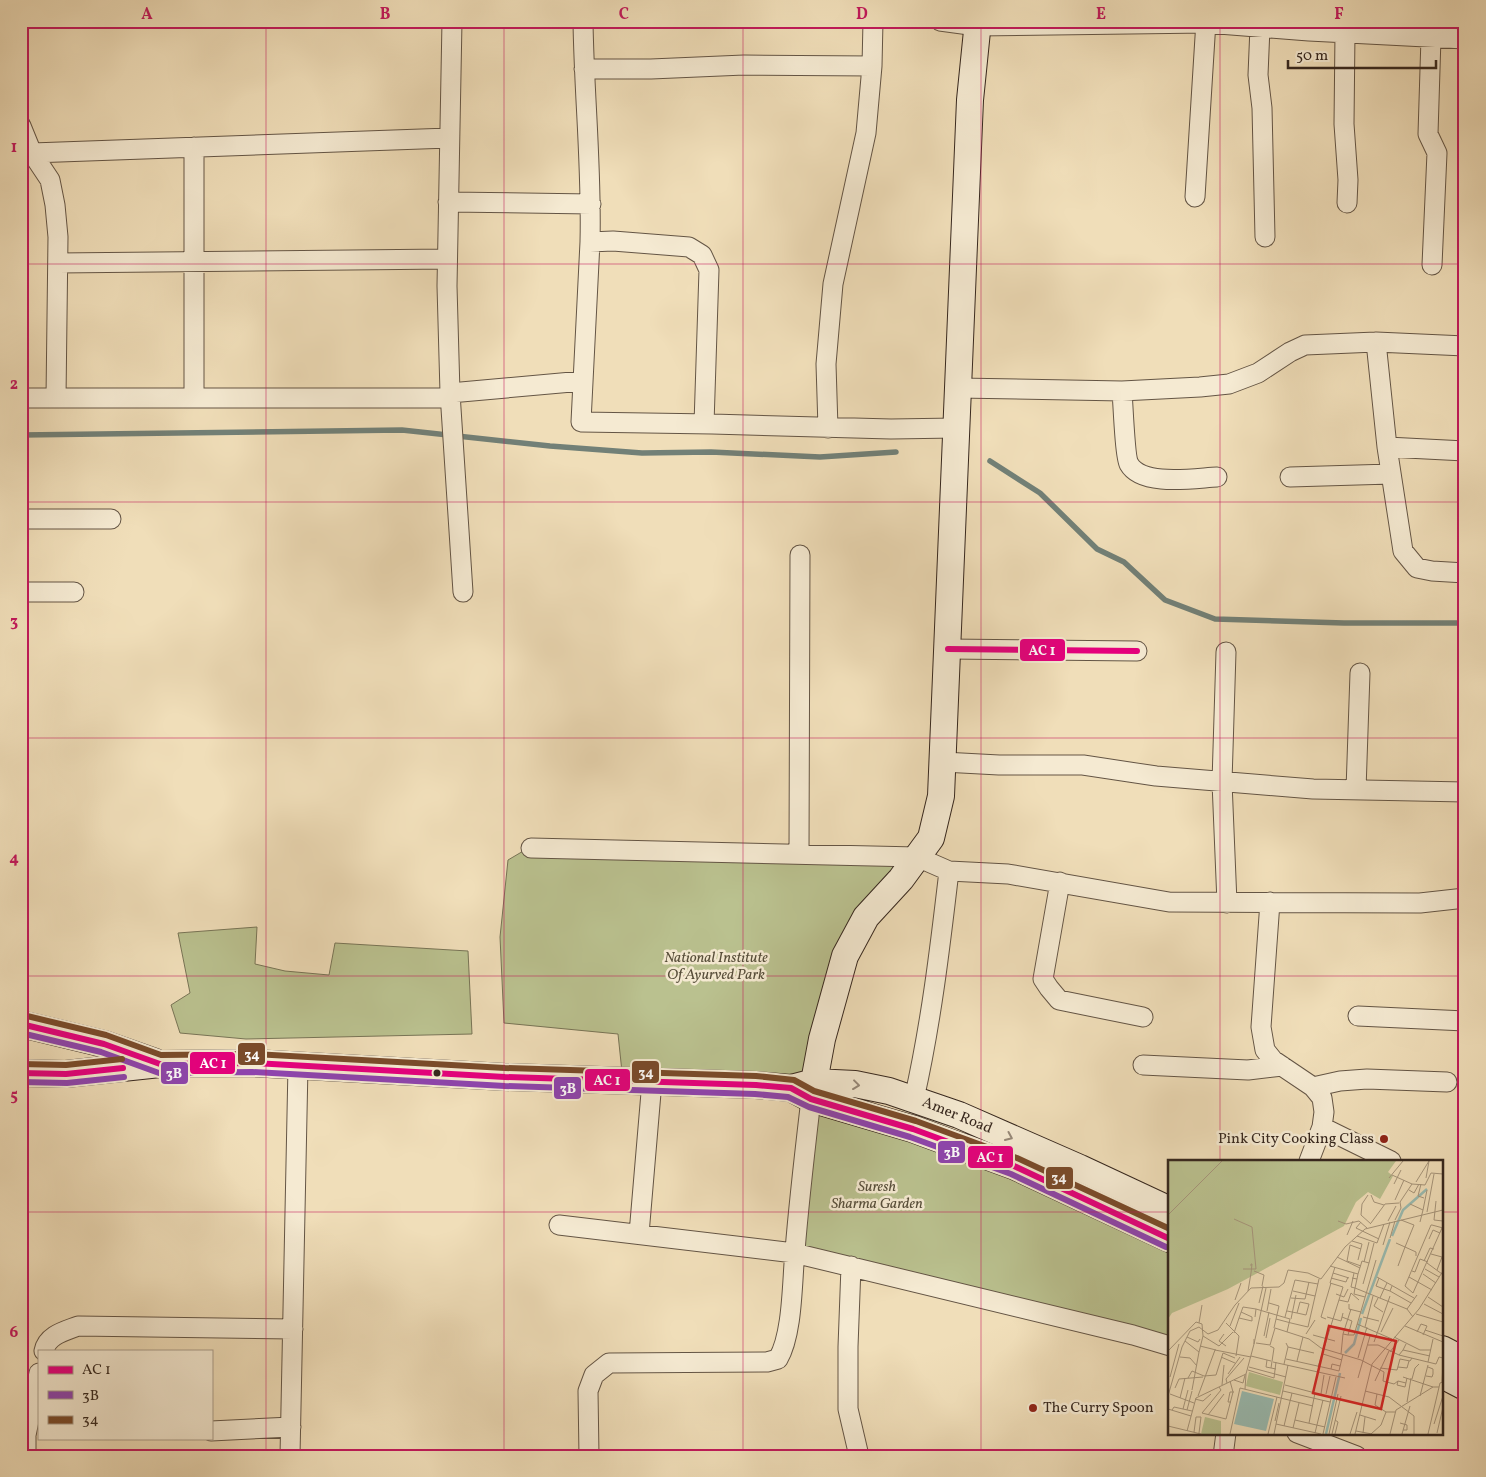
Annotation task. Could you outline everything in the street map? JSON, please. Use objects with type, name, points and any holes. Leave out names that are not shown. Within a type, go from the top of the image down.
[{"type":"main road","points":[[805,1090],[845,956],[866,917],[901,879],[932,838],[941,796],[970,100],[978,23]]},
{"type":"main road","points":[[21,1024],[104,1044],[160,1064]]},
{"type":"main road","name":"Amer Road","points":[[21,1073],[66,1074],[160,1064],[252,1063],[505,1076],[756,1085],[805,1090],[855,1084],[889,1090],[959,1115],[1168,1209]]},
{"type":"main road","name":"Amer Road","points":[[805,1090],[1014,1166],[1168,1238]]},
{"type":"main road","points":[[1444,1350],[1465,1361]]},
{"type":"main road","points":[[1444,1377],[1465,1387]]},
{"type":"street","points":[[452,21],[447,259],[451,401],[463,592]]},
{"type":"street","points":[[583,21],[591,204],[581,422],[891,430],[956,435]]},
{"type":"street","points":[[828,428],[826,364],[833,284],[866,133],[872,66],[873,21]]},
{"type":"street","points":[[940,21],[978,23],[1206,22],[1345,33],[1465,39]]},
{"type":"street","points":[[1194,197],[1206,22]]},
{"type":"street","points":[[1260,27],[1258,75],[1262,108],[1265,237]]},
{"type":"street","points":[[1345,33],[1344,124],[1348,180],[1347,203]]},
{"type":"street","points":[[1431,37],[1428,134],[1437,153],[1432,265]]},
{"type":"street","points":[[584,68],[651,69],[744,65],[872,66]]},
{"type":"street","points":[[21,126],[32,153],[50,180],[58,237],[56,398]]},
{"type":"street","points":[[32,153],[449,138]]},
{"type":"street","points":[[194,147],[194,398]]},
{"type":"street","points":[[448,202],[591,204]]},
{"type":"street","points":[[590,242],[613,241],[689,247],[702,255],[710,270],[704,424]]},
{"type":"street","points":[[58,263],[447,259]]},
{"type":"street","points":[[958,388],[1122,391],[1200,388],[1229,384],[1258,373],[1290,352],[1305,345],[1376,342],[1465,346]]},
{"type":"street","points":[[1376,342],[1387,447],[1403,551],[1417,568],[1432,572],[1465,573]]},
{"type":"street","points":[[21,398],[451,401],[583,381]]},
{"type":"street","points":[[1122,391],[1129,463],[1136,473],[1146,477],[1172,479],[1217,477]]},
{"type":"street","points":[[1387,447],[1465,451]]},
{"type":"street","points":[[1290,477],[1391,474]]},
{"type":"street","points":[[21,519],[111,519]]},
{"type":"street","points":[[798,854],[800,555]]},
{"type":"street","points":[[21,592],[74,592]]},
{"type":"street","points":[[948,649],[1137,651]]},
{"type":"street","points":[[1226,652],[1222,782],[1227,903]]},
{"type":"street","points":[[1356,790],[1360,672]]},
{"type":"street","points":[[943,762],[999,765],[1083,765],[1156,776],[1313,789],[1465,792]]},
{"type":"street","points":[[531,848],[918,857],[950,871],[1008,874],[1169,902],[1420,903],[1465,898]]},
{"type":"street","points":[[914,1099],[925,1052],[950,871]]},
{"type":"street","points":[[1060,882],[1043,979],[1059,1000],[1143,1017]]},
{"type":"street","points":[[1270,902],[1260,1027],[1265,1050],[1273,1060],[1313,1087],[1322,1098],[1324,1112],[1322,1127],[1309,1160]]},
{"type":"street","points":[[1358,1016],[1465,1020]]},
{"type":"street","points":[[290,1456],[298,1066]]},
{"type":"street","points":[[1143,1066],[1248,1070],[1282,1066]]},
{"type":"street","points":[[1313,1087],[1340,1081],[1367,1079],[1447,1082]]},
{"type":"street","points":[[639,1234],[652,1081]]},
{"type":"street","points":[[588,1456],[588,1391],[594,1375],[609,1363],[767,1362],[778,1359],[784,1349],[794,1285],[794,1253],[805,1090]]},
{"type":"street","points":[[1322,1127],[1389,1160]]},
{"type":"street","points":[[559,1224],[794,1253],[1133,1335],[1168,1345]]},
{"type":"street","points":[[851,1266],[848,1408],[859,1456]]},
{"type":"street","points":[[44,1350],[45,1346],[57,1333],[78,1326],[293,1329]]},
{"type":"street","points":[[26,1456],[38,1379]]},
{"type":"street","points":[[212,1431],[291,1427]]},
{"type":"street","points":[[1223,1456],[1226,1434]]},
{"type":"street","points":[[1301,1434],[1357,1456]]},
{"type":"green space","name":"National Institute Of Ayurved Park","points":[[525,850],[903,864],[855,919],[802,1081],[622,1072],[618,1034],[504,1023],[500,937],[508,860]]},
{"type":"green space","points":[[257,927],[255,964],[285,971],[329,975],[335,943],[468,951],[472,1034],[246,1039],[180,1033],[171,1005],[190,993],[178,933]]},
{"type":"green space","name":"Suresh Sharma Garden","points":[[816,1114],[909,1134],[1168,1245],[1168,1340],[800,1249]]},
{"type":"waterway","points":[[21,435],[402,430],[550,446],[642,453],[711,452],[820,457],[896,452]]},
{"type":"waterway","points":[[990,461],[1040,493],[1097,549],[1124,562],[1165,600],[1215,619],[1344,623],[1465,623]]},
{"type":"transit line","points":[[948,649],[1137,651]]},
{"type":"transit line","name":"34","points":[[23,1015],[106,1035],[161,1055],[252,1054],[505,1068],[756,1076],[794,1080],[814,1091],[916,1121],[1017,1158],[1168,1228]]},
{"type":"transit line","points":[[21,1024],[104,1044],[160,1064],[252,1063],[505,1077],[756,1085],[791,1088],[811,1099],[913,1129],[1014,1166],[1168,1238]]},
{"type":"transit line","name":"3B","points":[[21,1033],[101,1052],[159,1073],[252,1072],[505,1086],[755,1094],[788,1097],[809,1107],[910,1137],[1011,1174],[1166,1247]]},
{"type":"transit line","name":"34","points":[[21,1064],[66,1065],[122,1059]]},
{"type":"transit line","points":[[21,1073],[66,1074],[123,1068]]},
{"type":"transit line","name":"3B","points":[[21,1082],[67,1083],[124,1077]]},
{"type":"place","name":"Pink City Cooking Class","points":[[1384,1139]]},
{"type":"place","name":"The Curry Spoon","points":[[1033,1408]]}]
